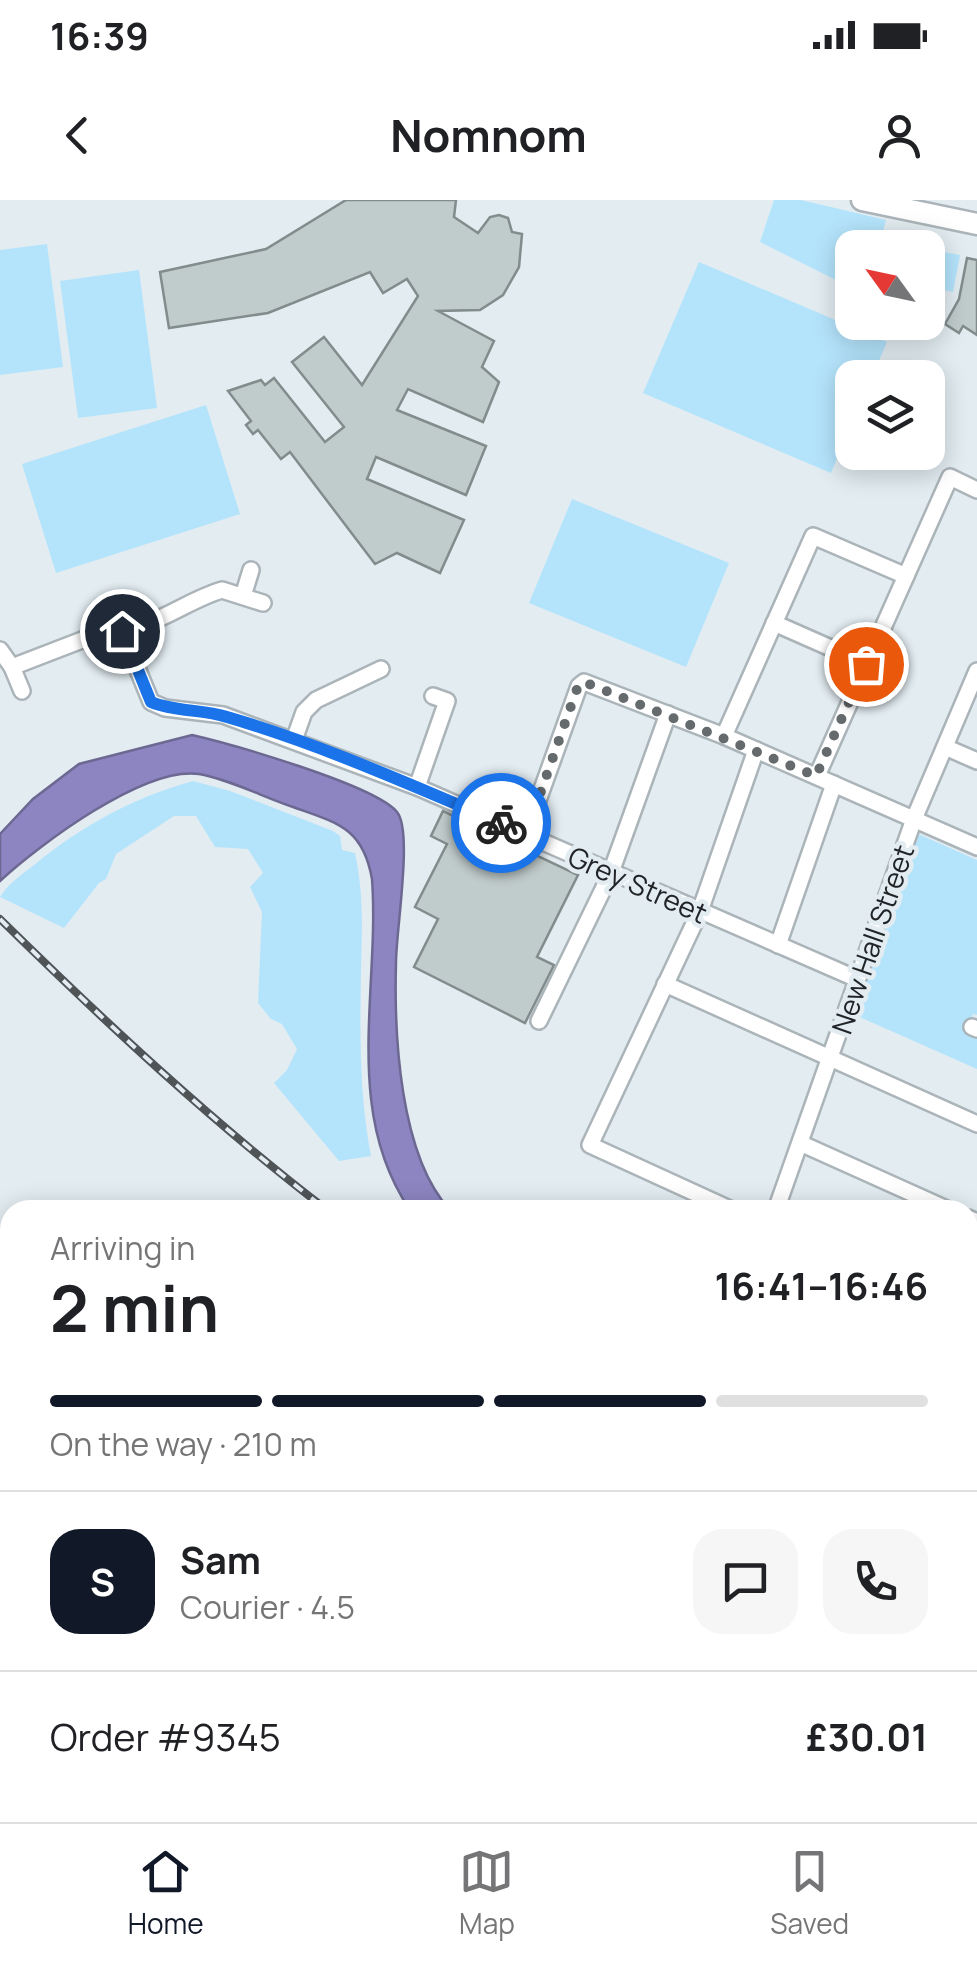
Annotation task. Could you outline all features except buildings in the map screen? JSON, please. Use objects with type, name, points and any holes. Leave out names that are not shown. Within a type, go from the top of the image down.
[{"type":"street","points":[[862,200],[943,208],[977,224]]},
{"type":"street","points":[[816,776],[950,477],[977,490]]},
{"type":"street","points":[[724,736],[812,536],[906,576]]},
{"type":"street","points":[[243,596],[251,570]]},
{"type":"street","points":[[12,667],[108,630],[122,631],[188,607],[222,590],[263,603]]},
{"type":"street","points":[[774,623],[866,664]]},
{"type":"street","name":"Grey Street","points":[[122,631],[151,702],[165,708],[223,715],[418,787],[857,980]]},
{"type":"street","points":[[0,650],[22,690]]},
{"type":"street","points":[[294,740],[304,712],[316,700],[382,669]]},
{"type":"street","name":"New Hall Street","points":[[780,1200],[914,819],[977,672]]},
{"type":"street","points":[[526,834],[578,686],[590,684],[724,736],[977,847]]},
{"type":"street","points":[[418,787],[447,701],[433,696]]},
{"type":"street","points":[[539,1022],[610,872],[668,714]]},
{"type":"street","points":[[945,747],[977,760]]},
{"type":"street","points":[[710,1200],[590,1145],[700,911],[756,750]]},
{"type":"street","points":[[778,945],[834,784]]},
{"type":"street","points":[[665,984],[977,1124]]},
{"type":"street","points":[[800,1143],[928,1200]]},
{"type":"shaded area","points":[[774,200],[801,200],[886,220],[883,230],[835,230],[835,280],[760,242]]},
{"type":"shaded area","points":[[47,244],[63,367],[0,375],[0,250]]},
{"type":"shaded area","points":[[945,252],[960,255],[953,292],[945,290]]},
{"type":"shaded area","points":[[699,262],[835,320],[835,340],[887,342],[879,360],[835,360],[835,463],[831,473],[643,393]]},
{"type":"shaded area","points":[[139,270],[157,408],[78,418],[60,281]]},
{"type":"shaded area","points":[[206,405],[240,514],[56,573],[22,464]]},
{"type":"shaded area","points":[[572,499],[729,563],[686,667],[529,603]]},
{"type":"shaded area","points":[[192,735],[333,778],[383,801],[397,812],[404,839],[396,991],[403,1092],[420,1158],[443,1200],[404,1200],[389,1172],[376,1132],[368,1049],[372,879],[355,838],[335,823],[223,780],[199,774],[176,775],[150,782],[94,811],[0,881],[0,834],[33,799],[79,764]]},
{"type":"shaded area","points":[[193,781],[230,791],[333,831],[340,836],[342,850],[355,853],[362,911],[362,1086],[371,1156],[339,1161],[274,1083],[287,1070],[297,1049],[282,1024],[271,1019],[258,1003],[262,912],[250,887],[263,873],[248,849],[215,847],[196,816],[174,816],[116,854],[106,879],[64,928],[0,897],[20,876],[89,826],[129,805]]},
{"type":"shaded area","points":[[916,833],[977,860],[977,1015],[973,1014],[967,1029],[977,1034],[977,1069],[855,1015]]},
{"type":"railway","points":[[0,919],[159,1070],[315,1200]]},
{"type":"way so far","points":[[501,823],[526,834],[578,686],[584,682],[816,776],[866,664]]},
{"type":"route","points":[[122,631],[151,702],[165,708],[223,715],[418,787],[501,823]]}]
